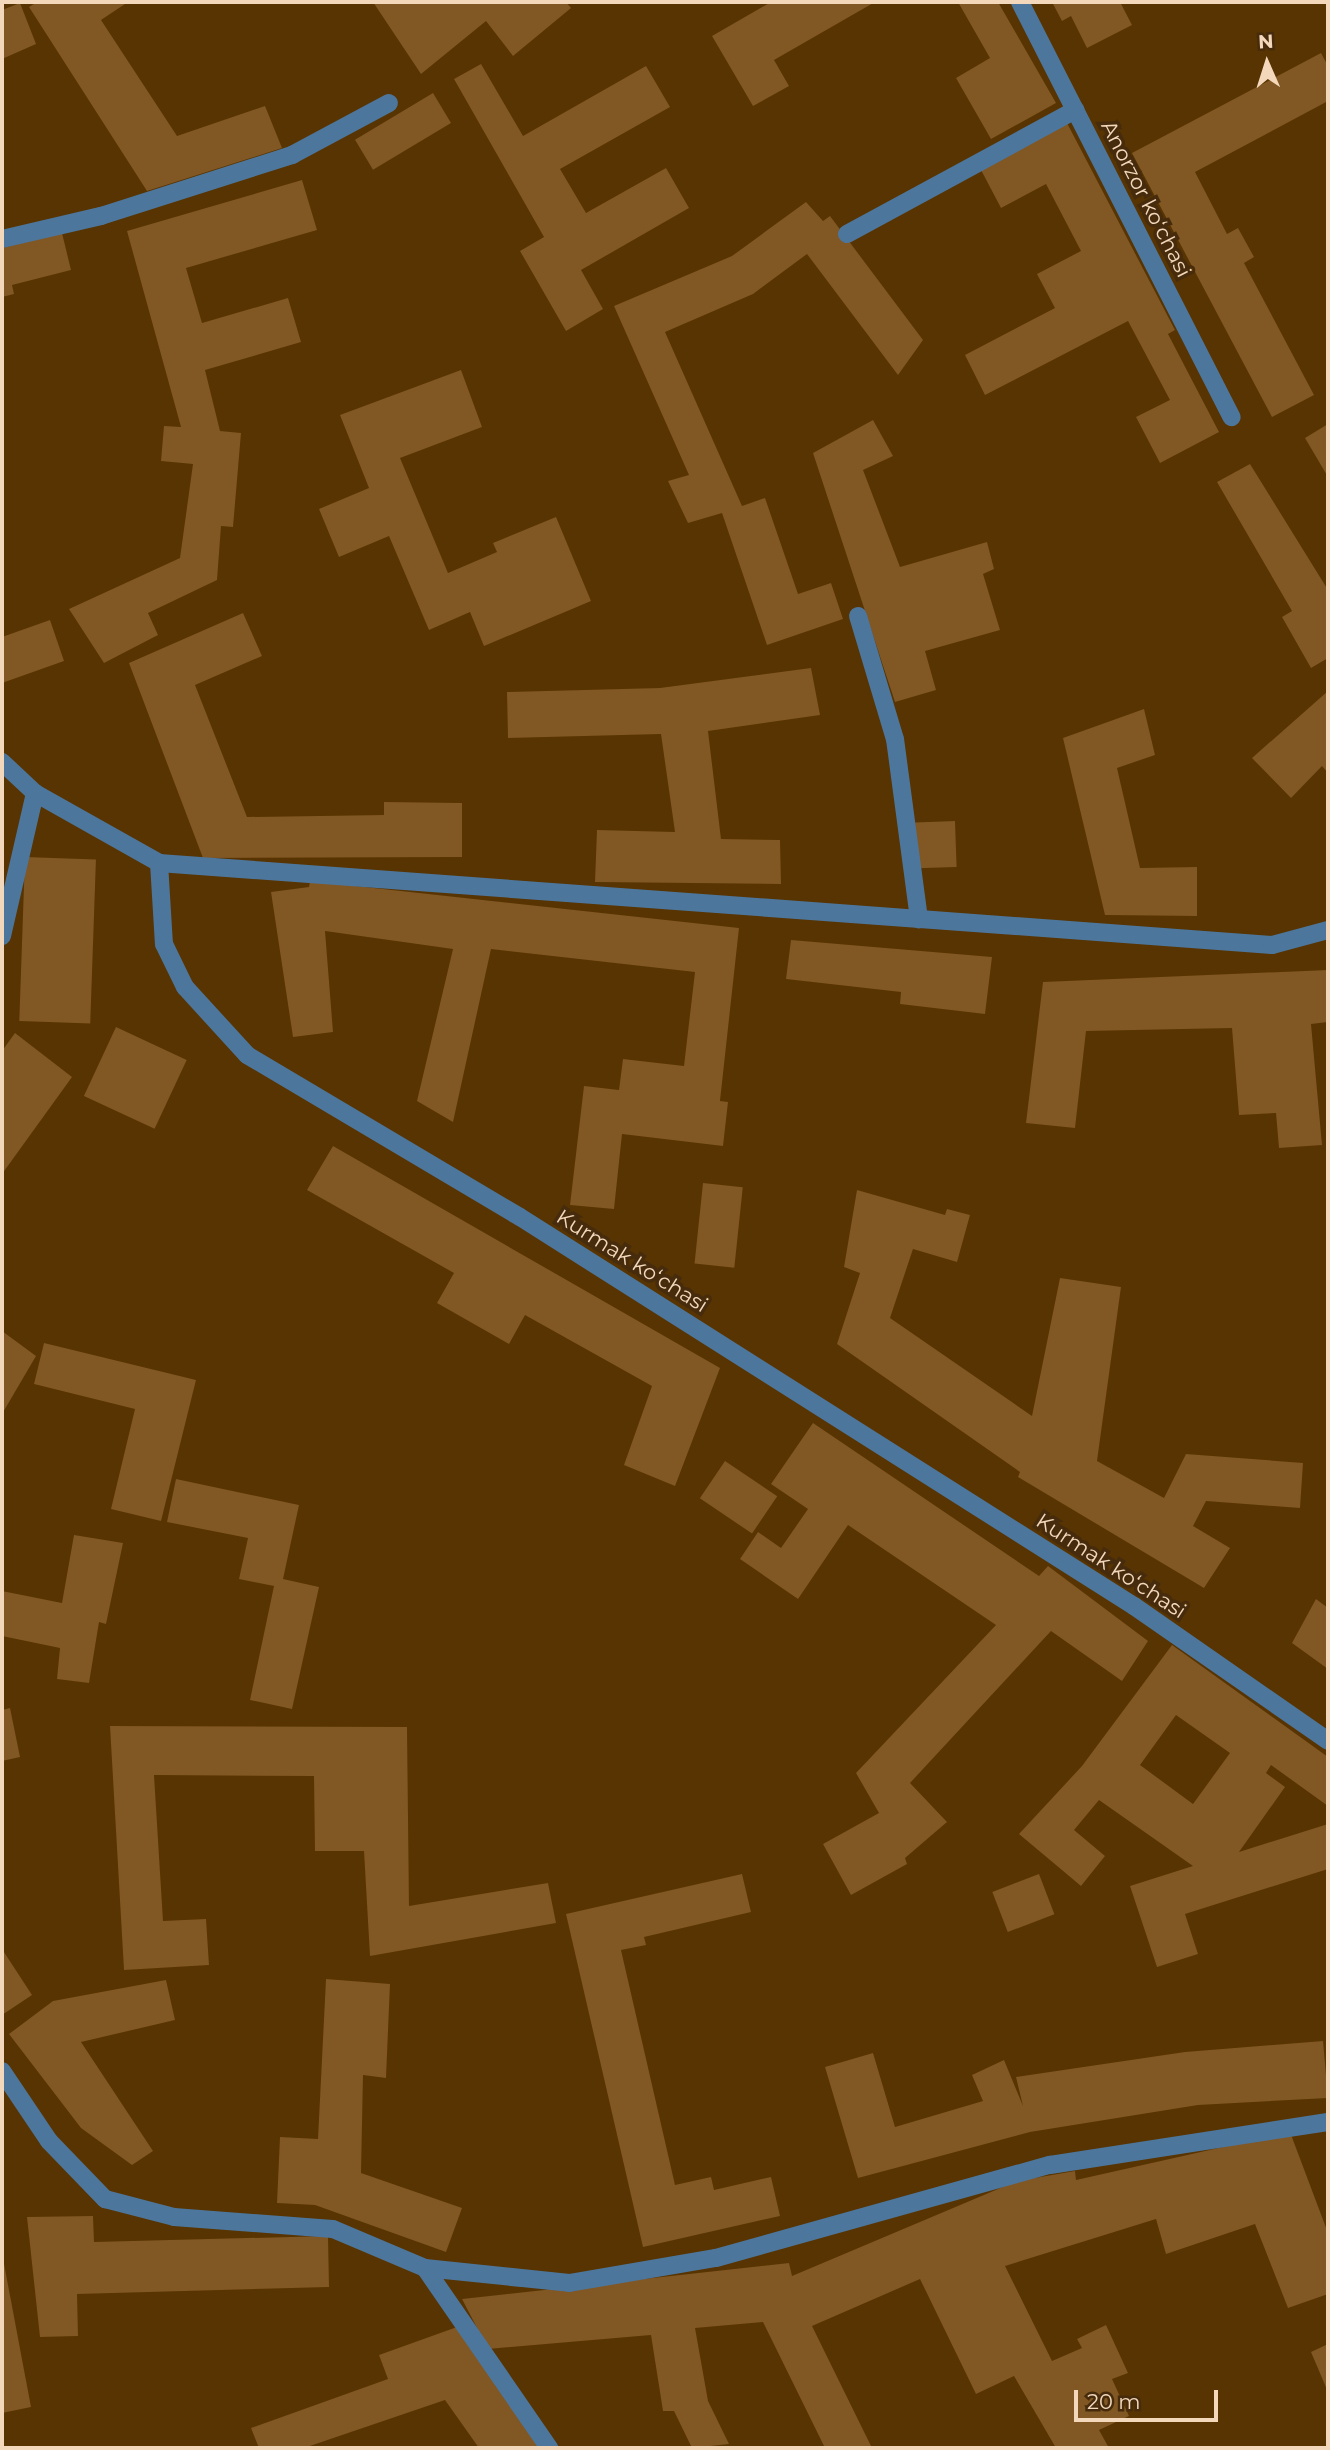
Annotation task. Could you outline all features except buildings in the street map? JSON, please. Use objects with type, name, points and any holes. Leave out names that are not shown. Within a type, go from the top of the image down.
[{"type":"street","name":"Anorzor koʻchasi","points":[[1020,2],[1231,417]]},
{"type":"street","points":[[2,239],[101,216],[292,155],[390,103]]},
{"type":"street","points":[[847,234],[1075,110]]},
{"type":"street","points":[[858,616],[895,739],[919,919]]},
{"type":"street","points":[[2,762],[35,793],[159,863],[1272,945],[1328,930]]},
{"type":"street","points":[[2,936],[35,793]]},
{"type":"street","name":"Kurmak koʻchasi","points":[[159,863],[164,944],[185,987],[247,1055],[544,1232],[1134,1606],[1328,1741]]},
{"type":"street","points":[[2,2071],[50,2141],[105,2199],[174,2217],[333,2229],[425,2268],[569,2283],[716,2258],[1050,2165],[1328,2122]]},
{"type":"street","points":[[425,2268],[549,2448]]}]
